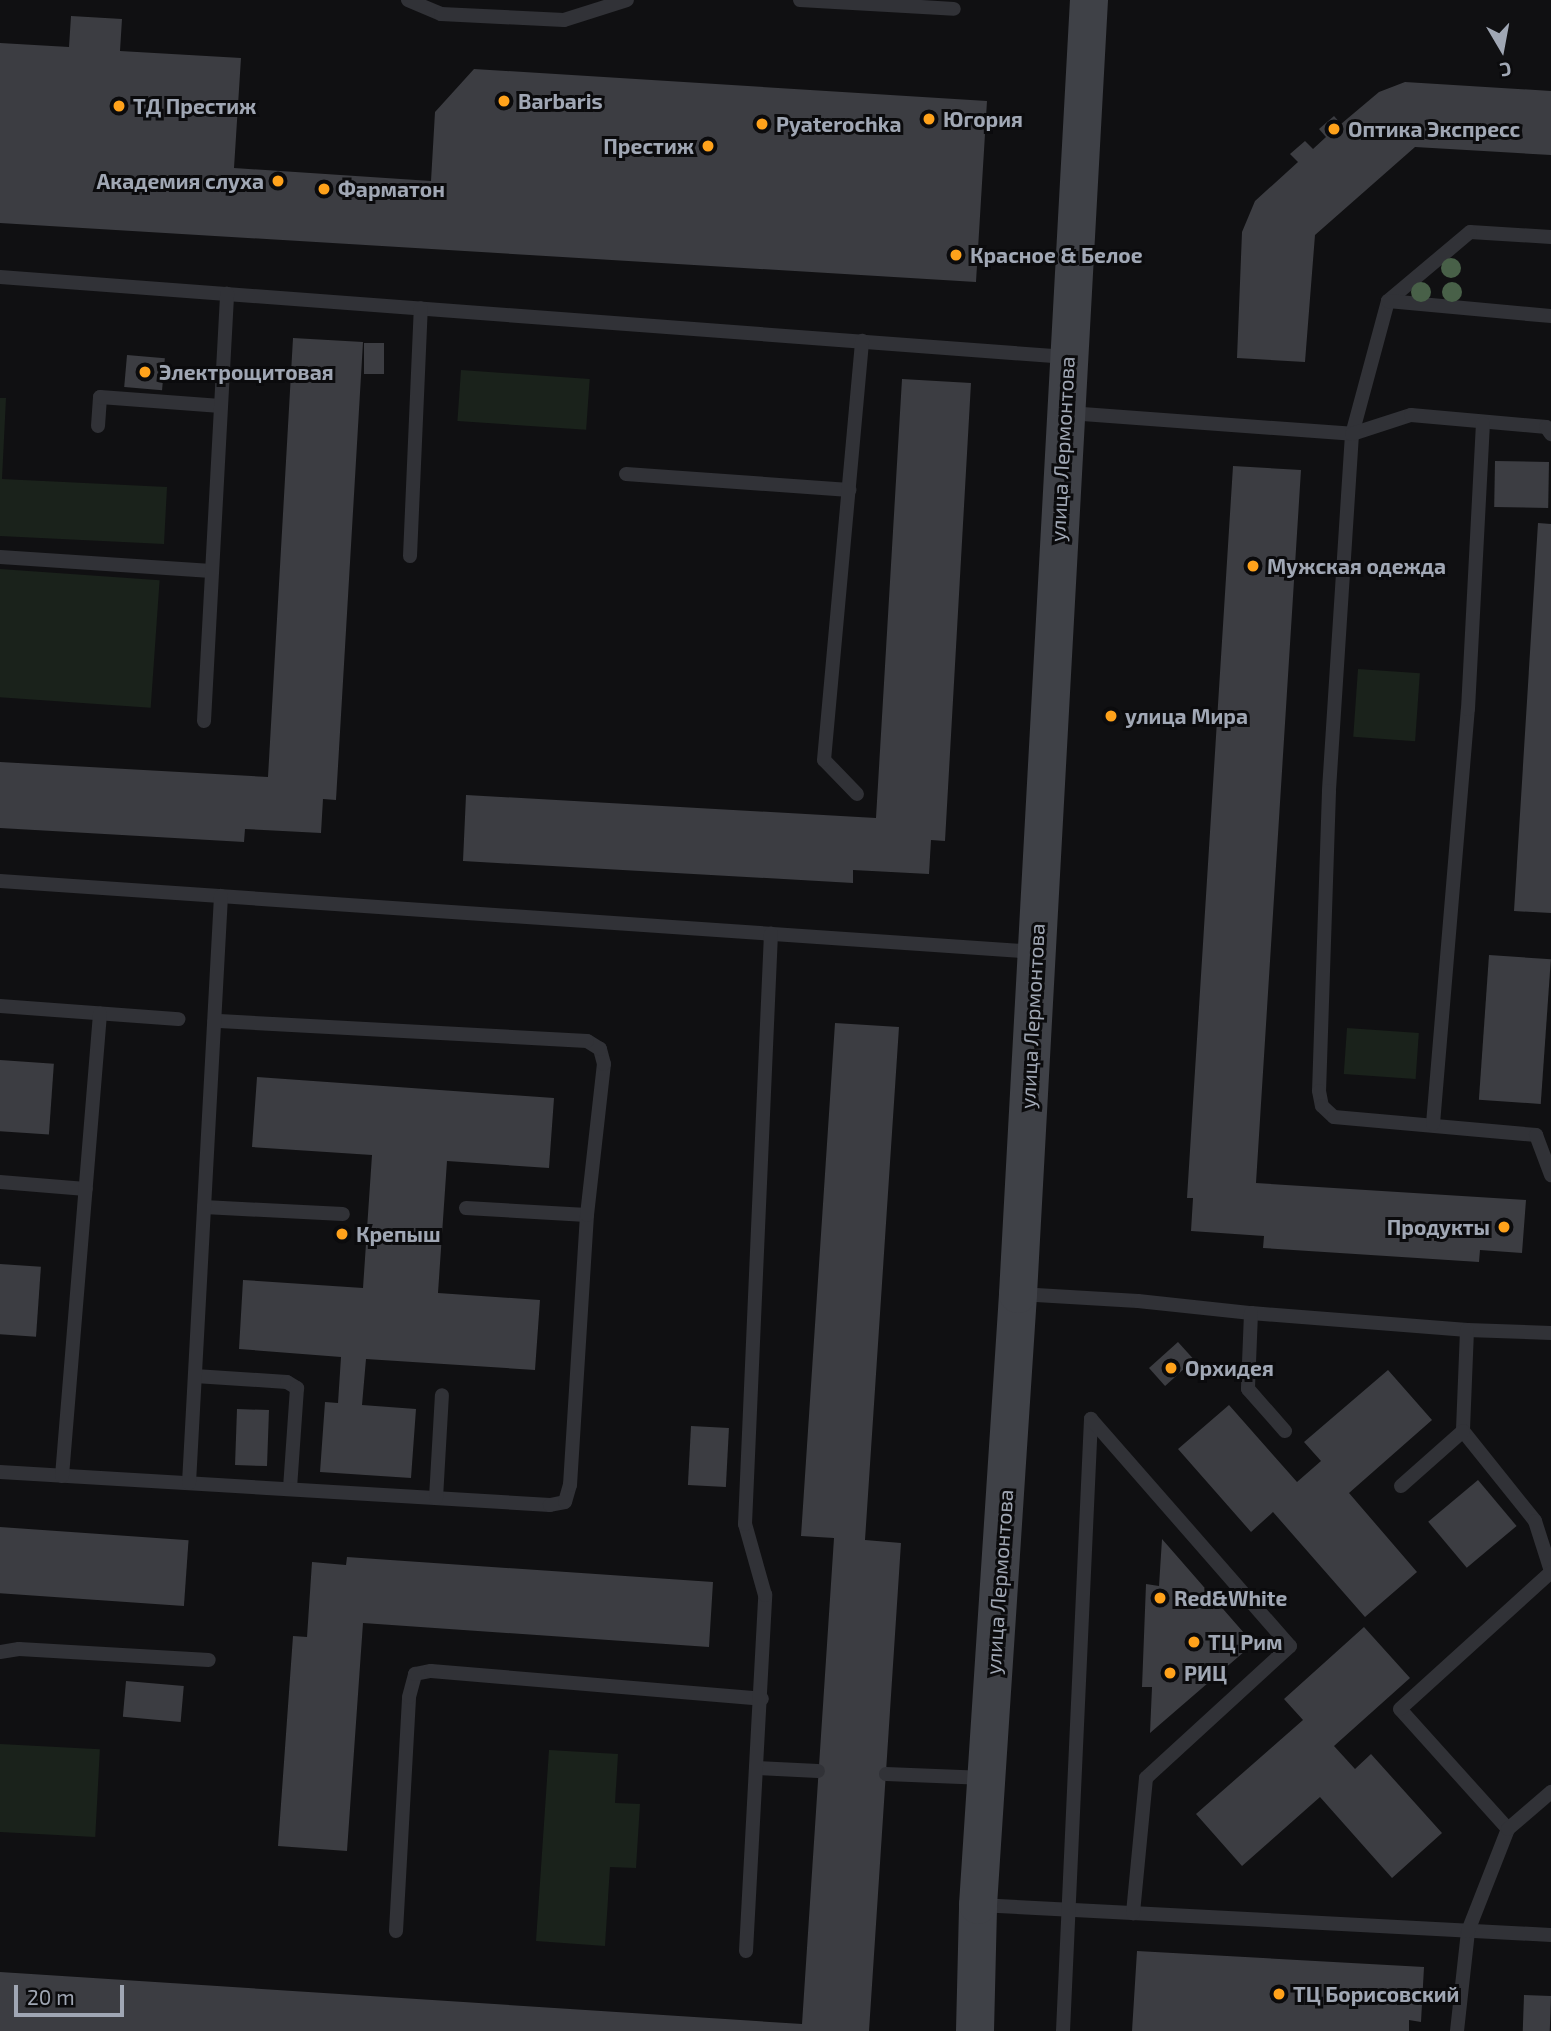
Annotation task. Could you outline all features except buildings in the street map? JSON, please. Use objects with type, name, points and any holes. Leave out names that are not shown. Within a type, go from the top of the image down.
[{"type":"street","name":"улица Лермонтова","points":[[975,2031],[978,1905],[1018,1294],[1064,413],[1089,0]]},
{"type":"lane","points":[[408,0],[441,13],[564,20],[627,0]]},
{"type":"lane","points":[[800,0],[954,9]]},
{"type":"lane","points":[[1551,237],[1470,232],[1388,300],[1352,434],[1329,791],[1319,1091],[1322,1106],[1334,1117],[1536,1135],[1551,1175]]},
{"type":"lane","points":[[0,277],[1068,357]]},
{"type":"lane","points":[[204,721],[227,294]]},
{"type":"lane","points":[[1388,300],[1551,316]]},
{"type":"lane","points":[[410,556],[421,308]]},
{"type":"lane","points":[[857,794],[824,760],[862,341]]},
{"type":"lane","points":[[99,426],[100,397],[221,406]]},
{"type":"lane","points":[[1064,413],[1352,434],[1411,415],[1546,427],[1551,434]]},
{"type":"lane","points":[[1433,1124],[1468,709],[1483,423]]},
{"type":"lane","points":[[626,474],[849,490]]},
{"type":"lane","points":[[0,557],[212,571]]},
{"type":"lane","points":[[0,881],[1035,953]]},
{"type":"lane","points":[[189,1483],[221,897]]},
{"type":"lane","points":[[746,1951],[762,1699],[765,1595],[745,1524],[771,934]]},
{"type":"lane","points":[[0,1006],[178,1019]]},
{"type":"lane","points":[[62,1476],[100,1014]]},
{"type":"lane","points":[[0,1472],[550,1505],[565,1502],[570,1485],[587,1215],[604,1064],[600,1049],[587,1041],[215,1021]]},
{"type":"lane","points":[[0,1182],[86,1189]]},
{"type":"lane","points":[[204,1207],[343,1214]]},
{"type":"lane","points":[[466,1208],[587,1215]]},
{"type":"lane","points":[[1018,1294],[1138,1301],[1251,1314],[1467,1330],[1551,1333]]},
{"type":"lane","points":[[1251,1314],[1248,1389],[1285,1431]]},
{"type":"lane","points":[[1467,1330],[1462,1431],[1535,1521],[1551,1571],[1400,1709],[1508,1829]]},
{"type":"lane","points":[[195,1376],[287,1382],[297,1388],[290,1489]]},
{"type":"lane","points":[[436,1498],[442,1395]]},
{"type":"lane","points":[[1063,2031],[1090,1419],[1290,1646],[1146,1778],[1133,1913]]},
{"type":"lane","points":[[1401,1486],[1462,1431]]},
{"type":"lane","points":[[0,1652],[19,1648],[209,1660]]},
{"type":"lane","points":[[396,1931],[409,1697],[415,1674],[431,1671],[762,1699]]},
{"type":"lane","points":[[757,1768],[818,1771]]},
{"type":"lane","points":[[886,1774],[986,1778]]},
{"type":"lane","points":[[1457,2031],[1468,1931],[1508,1829],[1551,1792]]},
{"type":"lane","points":[[978,1905],[1551,1935]]},
{"type":"shaded area","points":[[461,370],[590,379],[586,430],[457,421]]},
{"type":"shaded area","points":[[0,398],[6,398],[2,479],[167,487],[164,544],[0,536]]},
{"type":"shaded area","points":[[0,569],[160,580],[151,708],[0,697]]},
{"type":"shaded area","points":[[1358,669],[1420,673],[1415,741],[1353,737]]},
{"type":"shaded area","points":[[1347,1028],[1419,1033],[1416,1079],[1344,1074]]},
{"type":"shaded area","points":[[0,1744],[100,1749],[95,1837],[0,1832]]},
{"type":"shaded area","points":[[549,1750],[618,1754],[615,1803],[640,1804],[636,1868],[610,1867],[605,1946],[536,1941]]},
{"type":"place","name":"Barbaris","points":[[504,101]]},
{"type":"place","name":"ТД Престиж","points":[[119,106]]},
{"type":"place","name":"Югория","points":[[929,119]]},
{"type":"place","name":"Pyaterochka","points":[[762,124]]},
{"type":"place","name":"Оптика Экспресс","points":[[1334,129]]},
{"type":"place","name":"Престиж","points":[[708,146]]},
{"type":"place","name":"Академия слуха","points":[[278,181]]},
{"type":"place","name":"Фарматон","points":[[324,189]]},
{"type":"place","name":"Красное & Белое","points":[[956,255]]},
{"type":"place","name":"Электрощитовая","points":[[145,372]]},
{"type":"place","name":"Мужская одежда","points":[[1253,566]]},
{"type":"place","name":"улица Мира","points":[[1111,716]]},
{"type":"place","name":"Продукты","points":[[1504,1227]]},
{"type":"place","name":"Крепыш","points":[[342,1234]]},
{"type":"place","name":"Орхидея","points":[[1171,1368]]},
{"type":"place","name":"Red&White","points":[[1160,1598]]},
{"type":"place","name":"ТЦ Рим","points":[[1194,1642]]},
{"type":"place","name":"РИЦ","points":[[1170,1673]]},
{"type":"place","name":"ТЦ Борисовский","points":[[1279,1994]]}]
